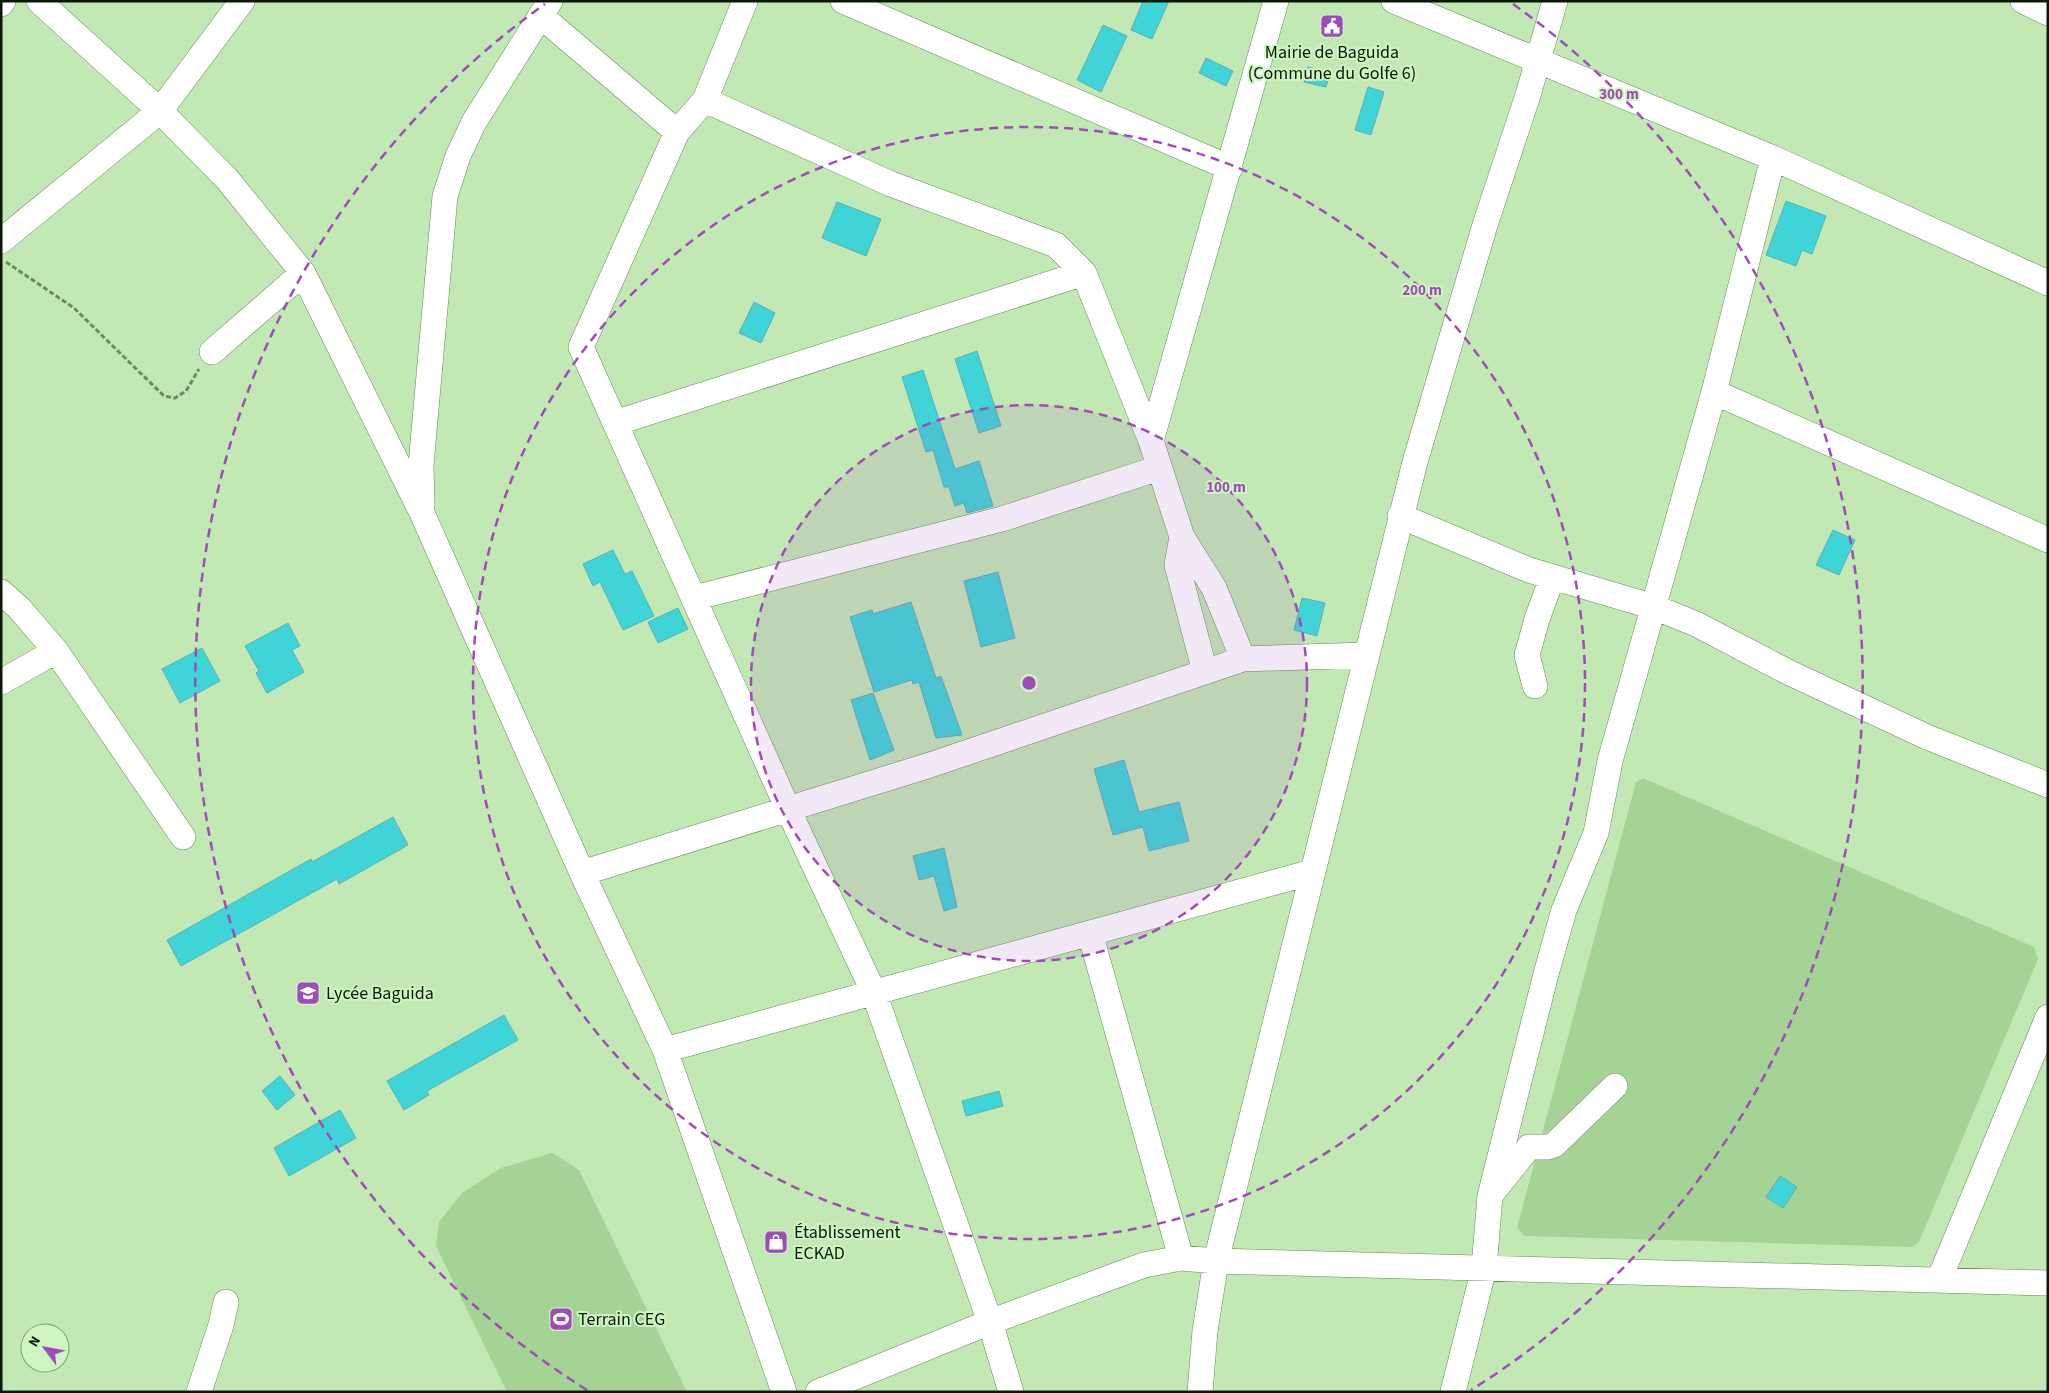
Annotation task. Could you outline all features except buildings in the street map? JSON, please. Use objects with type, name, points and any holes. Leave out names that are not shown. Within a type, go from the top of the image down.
[{"type":"street","points":[[39,1],[160,111],[227,179],[303,273],[422,513],[582,873],[665,1050],[784,1392]]},
{"type":"street","points":[[1,241],[160,111],[242,1]]},
{"type":"street","points":[[745,1],[705,100],[678,132],[581,347],[788,809],[874,993],[990,1322],[1011,1392]]},
{"type":"street","points":[[843,1],[1230,168]]},
{"type":"street","points":[[1151,440],[1276,1]]},
{"type":"street","points":[[1394,1],[1773,158],[2048,283]]},
{"type":"street","points":[[1200,1392],[1205,1331],[1216,1261],[1400,516],[1485,225],[1538,61],[1555,1]]},
{"type":"street","points":[[2023,1],[2048,13]]},
{"type":"street","points":[[422,513],[421,465],[445,196],[458,156],[474,122],[545,9],[678,132]]},
{"type":"street","points":[[705,100],[891,184],[1056,245],[1084,273],[1151,440],[1182,537],[1214,588],[1243,659]]},
{"type":"street","points":[[1453,1392],[1484,1268],[1490,1196],[1546,974],[1564,910],[1596,833],[1610,761],[1714,392],[1773,158]]},
{"type":"street","points":[[212,352],[303,273]]},
{"type":"street","points":[[615,424],[1084,273]]},
{"type":"street","points":[[1714,392],[2048,540]]},
{"type":"street","points":[[694,598],[1002,519],[1159,468]]},
{"type":"street","points":[[1400,516],[1552,578],[1654,607],[1696,624],[1790,673],[1927,737],[2048,785]]},
{"type":"street","points":[[1182,537],[1177,565],[1205,672]]},
{"type":"street","points":[[1535,686],[1527,655],[1537,619],[1552,578]]},
{"type":"street","points":[[1,592],[19,608],[56,651],[183,837]]},
{"type":"street","points":[[1,682],[56,651]]},
{"type":"street","points":[[582,873],[930,765],[1243,659],[1366,655]]},
{"type":"street","points":[[665,1050],[1312,872]]},
{"type":"street","points":[[1090,934],[1181,1258]]},
{"type":"street","points":[[1939,1280],[2048,1017]]},
{"type":"street","points":[[1490,1196],[1529,1147],[1548,1147],[1554,1145],[1615,1086]]},
{"type":"street","points":[[818,1392],[990,1322],[1144,1265],[1181,1258],[1216,1261],[2048,1283]]},
{"type":"street","points":[[199,1392],[221,1325],[226,1302]]},
{"type":"path","points":[[1,259],[74,308],[164,396],[175,398],[186,391],[212,352]]},
{"type":"green space","points":[[1643,778],[2034,947],[2038,959],[1919,1242],[1913,1247],[1525,1236],[1517,1228],[1636,782]]},
{"type":"green space","name":"Terrain CEG","points":[[552,1153],[579,1170],[687,1392],[507,1392],[436,1246],[439,1222],[462,1193],[501,1168]]},
{"type":"place","name":"Mairie de Baguida (Commune du Golfe 6)","points":[[1332,26]]},
{"type":"place","name":"Lycée Baguida","points":[[308,993]]},
{"type":"place","name":"Établissement ECKAD","points":[[776,1242]]},
{"type":"place","name":"Terrain CEG","points":[[561,1319]]}]
